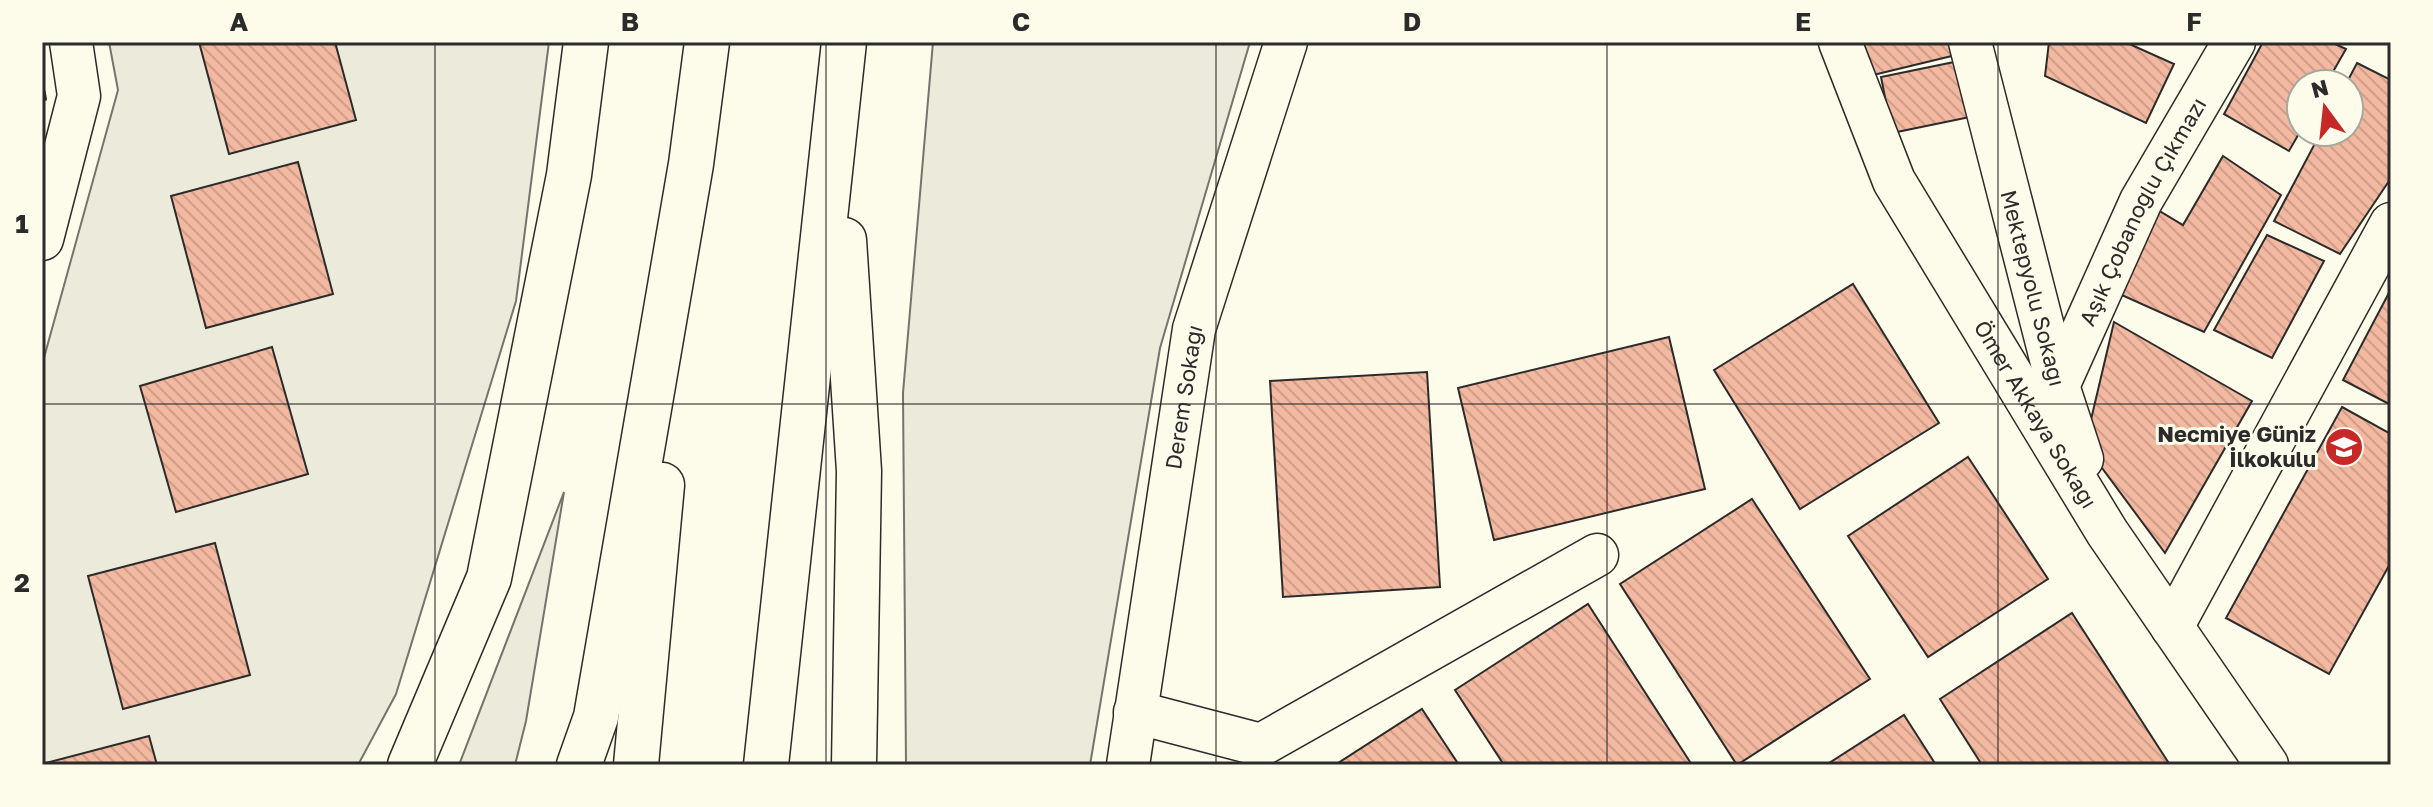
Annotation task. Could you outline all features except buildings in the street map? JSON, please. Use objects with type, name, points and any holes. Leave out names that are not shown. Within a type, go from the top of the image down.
[{"type":"highway","points":[[410,765],[489,578],[569,175],[586,42]]},
{"type":"highway","points":[[636,765],[691,164],[707,42]]},
{"type":"highway","points":[[766,765],[844,42]]},
{"type":"highway","points":[[836,122],[859,471],[854,765]]},
{"type":"highway","points":[[579,765],[596,717],[691,164]]},
{"type":"street","points":[[42,239],[79,96],[71,42]]},
{"type":"street","name":"Derem Sokağı","points":[[1128,765],[1194,329],[1286,42]]},
{"type":"street","name":"Ömer Akkaya Sokağı","points":[[1840,42],[1894,181],[2107,532],[2267,765]]},
{"type":"street","name":"Mektepyolu Sokağı","points":[[1970,42],[2058,386],[2107,532]]},
{"type":"street","name":"Aşık Çobanoğlu Çıkmazı","points":[[2058,386],[2141,201],[2234,42]]},
{"type":"street","points":[[2172,627],[2391,224]]},
{"type":"street","points":[[1135,712],[1261,745],[1597,555]]},
{"type":"shaded area","points":[[109,42],[549,42],[516,301],[396,694],[358,765],[42,765],[42,365],[118,90]]},
{"type":"shaded area","points":[[933,42],[1250,42],[1160,348],[1090,765],[906,765],[903,393]]},
{"type":"shaded area","points":[[564,492],[526,721],[515,765],[459,765]]},
{"type":"fence","points":[[42,77],[46,99],[42,109]]},
{"type":"place","name":"Necmiye Güniz İlkokulu","points":[[2344,447]]}]
